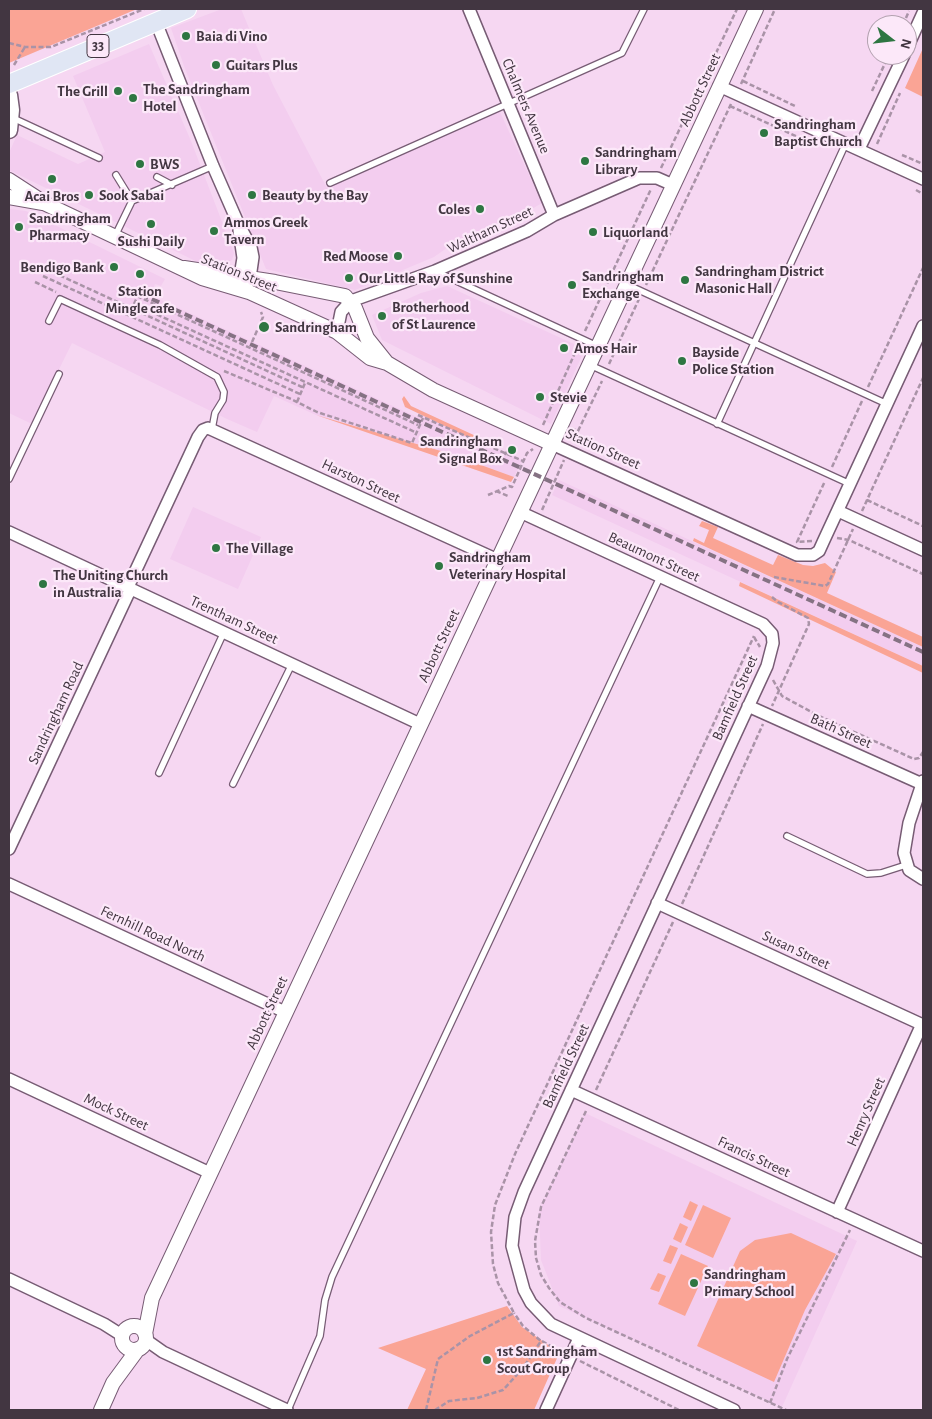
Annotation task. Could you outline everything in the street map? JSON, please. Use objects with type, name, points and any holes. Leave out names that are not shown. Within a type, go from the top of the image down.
[{"type":"main road","name":"33","points":[[9,84],[187,9]]},
{"type":"main road","points":[[9,95],[10,123]]},
{"type":"street","name":"Chalmers Avenue","points":[[469,9],[554,215]]},
{"type":"street","name":"Abbott Street","points":[[113,1384],[125,1333],[152,1298],[756,9]]},
{"type":"street","points":[[917,26],[923,13]]},
{"type":"street","points":[[156,22],[213,166],[238,223],[243,255],[244,281]]},
{"type":"street","points":[[859,149],[899,65]]},
{"type":"street","points":[[720,86],[923,179]]},
{"type":"street","name":"Waltham Street","points":[[351,301],[435,271],[527,231],[554,215],[639,178],[657,178]]},
{"type":"street","points":[[657,178],[673,185]]},
{"type":"street","name":"Station Street","points":[[9,180],[46,204],[184,268],[244,281],[340,295],[351,301],[367,338],[387,363]]},
{"type":"street","name":"Station Street","points":[[9,196],[46,204]]},
{"type":"street","name":"Station Street","points":[[244,281],[340,334],[370,358],[387,363],[433,390],[797,555],[810,556],[819,551],[838,511]]},
{"type":"street","points":[[351,301],[341,312],[340,334],[353,329],[359,318]]},
{"type":"street","points":[[923,326],[838,511],[923,550]]},
{"type":"street","name":"Sandringham Road","points":[[9,849],[198,437],[205,428],[212,429]]},
{"type":"street","name":"Harston Street","points":[[212,429],[498,560]]},
{"type":"street","name":"Beaumont Street","points":[[520,512],[763,624],[772,634]]},
{"type":"street","name":"Trentham Street","points":[[9,532],[420,724]]},
{"type":"street","name":"Bamfield Street","points":[[734,1410],[551,1324],[532,1303],[519,1278],[512,1246],[519,1204],[748,706],[771,653],[772,634]]},
{"type":"street","name":"Bath Street","points":[[748,706],[922,782]]},
{"type":"street","points":[[922,782],[907,833],[904,853],[906,865],[913,874],[923,879]]},
{"type":"street","name":"Fernhill Road North","points":[[9,884],[285,1012]]},
{"type":"street","name":"Susan Street","points":[[657,903],[922,1022]]},
{"type":"street","name":"Henry Street","points":[[837,1212],[922,1022]]},
{"type":"street","name":"Mock Street","points":[[9,1079],[210,1173]]},
{"type":"street","name":"Francis Street","points":[[571,1090],[923,1251]]},
{"type":"street","points":[[9,1279],[125,1333]]},
{"type":"street","name":"Abbott Street","points":[[101,1410],[113,1384],[143,1342],[152,1298]]},
{"type":"street","points":[[125,1333],[137,1326],[143,1342],[288,1410]]},
{"type":"street","points":[[125,1333],[127,1347],[143,1342]]},
{"type":"street","points":[[546,1410],[579,1338]]},
{"type":"lane","points":[[330,184],[622,53],[644,9]]},
{"type":"lane","points":[[10,123],[99,158]]},
{"type":"lane","points":[[717,424],[846,143]]},
{"type":"lane","points":[[116,236],[132,201],[213,166]]},
{"type":"lane","points":[[116,175],[124,182],[132,201]]},
{"type":"lane","points":[[157,177],[172,185]]},
{"type":"lane","points":[[435,271],[597,346]]},
{"type":"lane","points":[[626,284],[887,404]]},
{"type":"lane","points":[[49,321],[60,299],[168,348],[217,377],[224,392],[223,400],[215,413],[212,429]]},
{"type":"lane","points":[[588,364],[850,484]]},
{"type":"lane","points":[[9,479],[59,374]]},
{"type":"lane","points":[[288,1410],[316,1348],[332,1277],[660,576]]},
{"type":"lane","points":[[159,773],[224,632]]},
{"type":"lane","points":[[233,784],[292,664]]},
{"type":"lane","points":[[787,836],[867,874],[881,873],[906,865]]},
{"type":"path","points":[[9,44],[25,47],[51,47],[135,11],[144,9]]},
{"type":"path","points":[[488,495],[512,487],[527,453],[533,450],[581,339],[737,9]]},
{"type":"path","points":[[578,431],[776,9]]},
{"type":"path","points":[[9,67],[15,65],[25,47]]},
{"type":"path","points":[[46,269],[302,387]]},
{"type":"path","points":[[42,276],[300,394]]},
{"type":"path","points":[[34,282],[64,296]]},
{"type":"path","points":[[151,293],[141,289],[134,304],[415,432]]},
{"type":"path","points":[[137,296],[418,425]]},
{"type":"path","points":[[252,342],[263,317],[260,310]]},
{"type":"path","points":[[218,368],[317,412],[412,443],[418,425],[423,418]]},
{"type":"path","points":[[774,577],[825,586],[828,584],[923,378]]},
{"type":"path","points":[[297,402],[305,383]]},
{"type":"path","points":[[418,415],[523,461]]},
{"type":"path","points":[[505,454],[509,448]]},
{"type":"path","points":[[496,491],[508,496]]},
{"type":"path","points":[[867,500],[923,526]]},
{"type":"path","points":[[772,597],[808,618],[810,624],[541,1207],[535,1241],[536,1258],[541,1275],[560,1302],[586,1318],[786,1410]]},
{"type":"path","points":[[679,1410],[571,1357],[542,1341],[523,1326],[498,1282],[493,1264],[491,1232],[495,1205],[515,1154],[754,636]]},
{"type":"path","points":[[770,1403],[787,1359],[855,1220]]},
{"type":"path","points":[[426,1410],[438,1359],[470,1336],[514,1313]]},
{"type":"path","points":[[434,1410],[449,1401],[477,1398],[503,1390],[523,1368],[542,1341]]},
{"type":"shaded area","points":[[9,9],[137,9],[9,63]]},
{"type":"shaded area","points":[[222,9],[241,9],[273,85],[327,188],[405,146],[499,110],[542,203],[525,213],[451,245],[434,257],[355,290],[266,269],[184,66],[171,28]]},
{"type":"shaded area","points":[[149,44],[191,141],[234,253],[232,260],[214,270],[9,170],[9,153],[17,135],[78,164],[105,152],[73,76]]},
{"type":"shaded area","points":[[923,48],[923,97],[905,88],[917,65]]},
{"type":"shaded area","points":[[9,209],[26,211],[165,279],[161,286],[155,284],[150,295],[417,417],[419,414],[522,460],[514,477],[448,453],[316,415],[274,396],[257,432],[72,343],[32,424],[9,413]]},
{"type":"shaded area","points":[[447,286],[585,349],[551,424],[382,340],[372,315],[421,293]]},
{"type":"shaded area","points":[[404,396],[411,406],[478,437],[476,441],[405,407],[402,399]]},
{"type":"shaded area","points":[[316,415],[448,453],[514,477],[511,482]]},
{"type":"shaded area","points":[[559,480],[923,647],[923,666],[552,495]]},
{"type":"shaded area","name":"The Village","points":[[193,507],[261,537],[238,589],[170,559]]},
{"type":"shaded area","points":[[702,521],[718,527],[713,538],[773,565],[778,555],[803,565],[813,566],[825,563],[836,572],[827,593],[923,637],[923,647],[693,541],[694,538],[704,543],[709,530],[699,526]]},
{"type":"shaded area","points":[[740,582],[923,666],[923,673],[739,586]]},
{"type":"shaded area","name":"Sandringham Primary School","points":[[585,1113],[857,1241],[782,1407],[559,1306],[541,1260],[539,1211]]},
{"type":"shaded area","points":[[690,1201],[698,1205],[691,1221],[683,1217]]},
{"type":"shaded area","points":[[703,1205],[731,1218],[713,1258],[685,1245]]},
{"type":"shaded area","points":[[680,1223],[688,1227],[681,1243],[673,1239]]},
{"type":"shaded area","points":[[791,1233],[836,1254],[805,1310],[774,1382],[697,1346],[740,1251],[755,1240]]},
{"type":"shaded area","points":[[670,1245],[678,1248],[671,1264],[663,1261]]},
{"type":"shaded area","points":[[681,1254],[708,1266],[685,1316],[658,1304]]},
{"type":"shaded area","points":[[658,1273],[666,1276],[659,1292],[650,1289]]},
{"type":"shaded area","points":[[507,1306],[522,1327],[557,1351],[558,1356],[534,1410],[407,1410],[426,1369],[378,1348]]},
{"type":"railway","points":[[141,294],[923,652]]},
{"type":"place","name":"Baia di Vino","points":[[186,36]]},
{"type":"place","name":"Guitars Plus","points":[[216,65]]},
{"type":"place","name":"The Grill","points":[[118,91]]},
{"type":"place","name":"The Sandringham Hotel","points":[[133,98]]},
{"type":"place","name":"Sandringham Baptist Church","points":[[764,133]]},
{"type":"place","name":"Sandringham Library","points":[[585,161]]},
{"type":"place","name":"BWS","points":[[140,164]]},
{"type":"place","name":"Acai Bros","points":[[52,179]]},
{"type":"place","name":"Sook Sabai","points":[[89,195]]},
{"type":"place","name":"Beauty by the Bay","points":[[252,195]]},
{"type":"place","name":"Coles","points":[[480,209]]},
{"type":"place","name":"Sushi Daily","points":[[151,224]]},
{"type":"place","name":"Sandringham Pharmacy","points":[[19,227]]},
{"type":"place","name":"Ammos Greek Tavern","points":[[214,231]]},
{"type":"place","name":"Liquorland","points":[[593,232]]},
{"type":"place","name":"Red Moose","points":[[398,256]]},
{"type":"place","name":"Bendigo Bank","points":[[114,267]]},
{"type":"place","name":"Station Mingle cafe","points":[[140,274]]},
{"type":"place","name":"Our Little Ray of Sunshine","points":[[349,278]]},
{"type":"place","name":"Sandringham District Masonic Hall","points":[[685,280]]},
{"type":"place","name":"Sandringham Exchange","points":[[572,285]]},
{"type":"place","name":"Brotherhood of St Laurence","points":[[382,316]]},
{"type":"place","name":"Sandringham","points":[[264,327]]},
{"type":"place","name":"Amos Hair","points":[[564,348]]},
{"type":"place","name":"Bayside Police Station","points":[[682,361]]},
{"type":"place","name":"Stevie","points":[[540,397]]},
{"type":"place","name":"Sandringham Signal Box","points":[[512,450]]},
{"type":"place","name":"The Village","points":[[216,548]]},
{"type":"place","name":"Sandringham Veterinary Hospital","points":[[439,566]]},
{"type":"place","name":"The Uniting Church in Australia","points":[[43,584]]},
{"type":"place","name":"Sandringham Primary School","points":[[694,1283]]},
{"type":"place","name":"1st Sandringham Scout Group","points":[[487,1360]]}]
